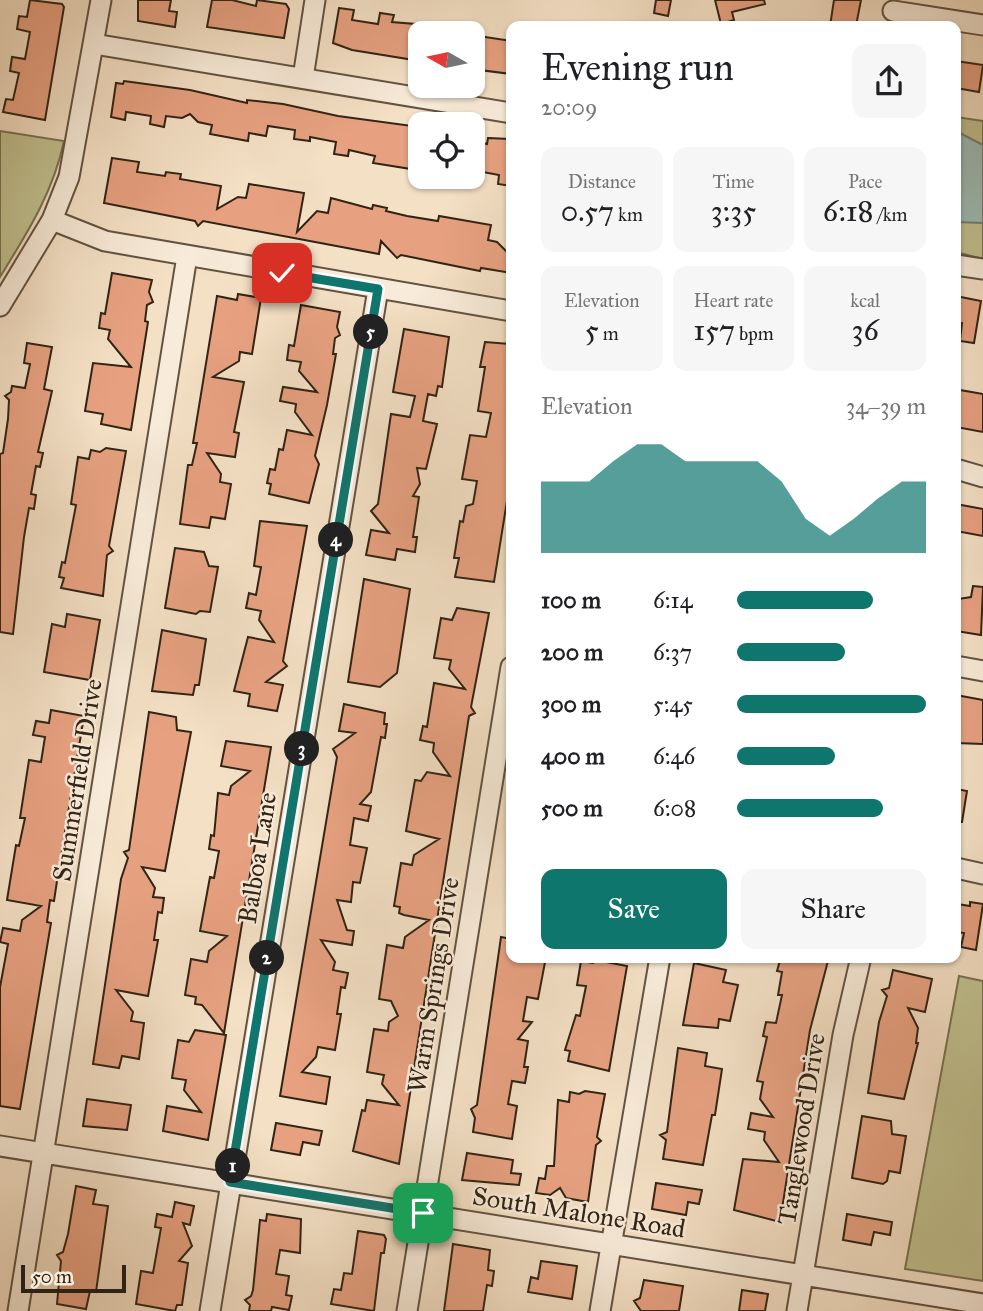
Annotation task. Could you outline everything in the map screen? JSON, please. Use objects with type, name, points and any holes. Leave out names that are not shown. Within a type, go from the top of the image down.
[{"type":"street","points":[[0,306],[52,220],[69,177],[101,0]]},
{"type":"street","points":[[303,78],[315,0]]},
{"type":"street","points":[[892,12],[955,21]]},
{"type":"street","points":[[961,22],[983,25]]},
{"type":"street","points":[[94,44],[506,112]]},
{"type":"street","points":[[52,220],[105,241],[506,310]]},
{"type":"street","name":"Summerfield Drive","points":[[18,1311],[187,256]]},
{"type":"street","points":[[961,266],[983,269]]},
{"type":"street","name":"Balboa Lane","points":[[210,1311],[378,289]]},
{"type":"street","points":[[961,470],[983,477]]},
{"type":"street","points":[[961,667],[983,671]]},
{"type":"street","name":"Warm Springs Drive","points":[[407,1311],[505,739]]},
{"type":"street","points":[[961,870],[983,874]]},
{"type":"street","points":[[600,1311],[659,963]]},
{"type":"street","name":"Tanglewood Drive","points":[[797,1311],[842,1035],[860,963]]},
{"type":"street","name":"South Malone Road","points":[[0,1146],[983,1304]]},
{"type":"green space","points":[[961,118],[983,121],[983,259],[961,253]]},
{"type":"green space","points":[[0,131],[64,141],[46,195],[0,277]]},
{"type":"green space","points":[[959,976],[983,981],[983,1281],[905,1269]]},
{"type":"water","points":[[961,134],[983,145],[983,223],[961,222]]},
{"type":"building","points":[[30,0],[62,4],[64,7],[45,120],[3,112],[6,99],[13,100],[19,73],[10,71],[12,57],[25,59],[30,32],[17,29],[19,16],[27,17]]},
{"type":"building","points":[[138,0],[171,0],[169,11],[177,12],[175,27],[138,21]]},
{"type":"building","points":[[212,0],[232,0],[256,6],[257,0],[286,4],[289,9],[284,38],[207,27]]},
{"type":"building","points":[[656,0],[671,0],[668,16],[654,13]]},
{"type":"building","points":[[715,0],[764,0],[765,4],[732,12],[734,20],[720,21]]},
{"type":"building","points":[[834,0],[861,0],[857,21],[831,21]]},
{"type":"building","points":[[339,8],[354,10],[352,20],[378,24],[380,13],[394,15],[392,22],[408,23],[408,59],[352,50],[333,43]]},
{"type":"building","points":[[485,37],[506,40],[506,73],[485,71]]},
{"type":"building","points":[[961,62],[983,65],[979,92],[961,89]]},
{"type":"building","points":[[124,81],[190,90],[247,103],[247,100],[283,104],[338,116],[408,125],[408,169],[373,163],[375,156],[349,150],[348,156],[334,154],[336,142],[310,137],[310,141],[294,139],[295,130],[268,126],[266,136],[249,133],[248,141],[210,134],[212,125],[198,122],[190,114],[182,118],[166,116],[164,127],[150,124],[151,116],[126,112],[125,120],[111,117],[116,83],[123,84]]},
{"type":"building","points":[[488,138],[506,139],[506,185],[498,184],[499,175],[485,172],[485,144]]},
{"type":"building","points":[[112,158],[139,162],[137,172],[165,176],[166,172],[181,174],[180,179],[221,186],[217,209],[238,197],[246,198],[249,184],[304,193],[297,232],[317,211],[328,213],[331,198],[372,209],[373,205],[387,208],[386,211],[407,216],[438,221],[439,216],[491,225],[488,240],[497,242],[506,251],[506,272],[481,268],[480,271],[401,255],[397,258],[381,241],[379,254],[203,221],[198,226],[195,221],[104,203]]},
{"type":"building","points":[[112,273],[152,280],[149,292],[153,302],[147,305],[145,321],[148,322],[131,430],[101,424],[103,414],[85,411],[93,363],[131,367],[108,339],[110,330],[99,328],[101,313],[105,314]]},
{"type":"building","points":[[238,294],[261,298],[252,354],[240,352],[239,361],[213,377],[244,382],[234,432],[239,433],[235,457],[207,453],[221,474],[220,482],[231,484],[225,519],[211,517],[209,528],[180,524],[188,465],[192,465],[197,443],[193,443],[217,296],[237,300]]},
{"type":"building","points":[[961,297],[981,301],[974,343],[961,341]]},
{"type":"building","points":[[301,305],[340,312],[337,327],[340,335],[335,338],[333,354],[336,354],[315,456],[319,464],[309,503],[269,494],[271,484],[267,483],[270,469],[275,470],[279,449],[283,450],[287,430],[312,435],[295,412],[296,404],[280,401],[283,387],[317,392],[299,371],[301,362],[287,360],[289,345],[294,346]]},
{"type":"building","points":[[404,329],[449,337],[442,387],[438,386],[436,396],[428,394],[423,421],[437,424],[426,469],[417,468],[420,484],[413,496],[419,497],[413,537],[417,537],[415,552],[397,549],[395,560],[366,555],[371,530],[389,533],[371,511],[378,504],[391,414],[410,417],[415,396],[393,392]]},
{"type":"building","points":[[485,342],[506,344],[506,507],[494,582],[455,577],[459,558],[454,558],[460,521],[463,522],[466,506],[473,504],[477,481],[462,479],[470,435],[486,437],[491,413],[478,411],[485,367],[480,367]]},
{"type":"building","points":[[27,343],[52,347],[44,389],[52,391],[38,452],[43,453],[40,467],[36,466],[31,494],[36,495],[34,509],[29,508],[24,537],[13,634],[0,632],[0,454],[3,453],[8,419],[9,400],[5,396],[11,392],[12,386],[25,388],[30,364],[24,363]]},
{"type":"building","points":[[961,390],[983,394],[983,432],[961,428]]},
{"type":"building","points":[[106,448],[126,451],[109,546],[113,551],[107,555],[103,596],[61,588],[64,578],[59,577],[62,562],[65,563],[76,505],[71,504],[78,457],[89,459],[91,450],[100,452]]},
{"type":"building","points":[[961,505],[983,509],[983,536],[961,532]]},
{"type":"building","points":[[260,521],[307,526],[283,661],[287,666],[266,682],[283,685],[277,711],[248,706],[250,694],[234,691],[248,637],[274,642],[259,620],[261,611],[246,608],[249,593],[256,595],[261,567],[254,566]]},
{"type":"building","points":[[175,548],[204,552],[209,566],[218,567],[210,612],[200,611],[196,614],[165,608]]},
{"type":"building","points":[[364,579],[410,589],[397,673],[380,687],[348,682]]},
{"type":"building","points":[[973,586],[983,587],[981,635],[961,632],[961,599],[971,597]]},
{"type":"building","points":[[457,608],[489,613],[471,707],[475,713],[469,716],[399,1164],[353,1151],[362,1110],[365,1111],[367,1100],[399,1105],[382,1084],[384,1075],[367,1072],[374,1029],[388,1031],[389,1022],[398,1016],[391,1001],[379,999],[387,945],[403,948],[405,937],[429,920],[399,913],[400,907],[394,906],[401,863],[412,865],[414,855],[439,839],[406,831],[415,780],[421,781],[427,772],[450,776],[433,752],[434,743],[420,740],[423,726],[427,727],[434,683],[465,689],[449,669],[451,660],[434,658],[441,618],[452,620]]},
{"type":"building","points":[[67,614],[100,620],[90,680],[44,672],[52,624],[65,627]]},
{"type":"building","points":[[162,630],[206,639],[199,685],[195,685],[193,695],[152,691]]},
{"type":"building","points":[[961,696],[983,700],[983,744],[961,743]]},
{"type":"building","points":[[344,704],[385,713],[384,724],[387,724],[385,738],[381,737],[371,792],[360,804],[371,806],[368,821],[354,818],[350,845],[367,848],[360,883],[353,882],[351,902],[337,900],[347,930],[354,931],[352,945],[321,940],[335,962],[333,970],[348,973],[345,988],[341,987],[337,1014],[341,1014],[335,1050],[318,1047],[316,1057],[302,1072],[330,1077],[326,1104],[280,1096],[337,757],[333,749],[355,733],[339,731]]},
{"type":"building","points":[[51,710],[84,716],[54,901],[50,900],[47,922],[51,923],[20,1109],[0,1106],[0,987],[8,944],[0,942],[3,928],[20,931],[22,920],[41,906],[7,900],[16,845],[19,846],[25,818],[20,818],[29,760],[41,762],[45,737],[33,735],[36,721],[49,723]]},
{"type":"building","points":[[149,712],[176,717],[177,730],[191,732],[165,871],[142,867],[155,888],[153,897],[164,898],[162,913],[158,912],[154,940],[158,940],[148,996],[116,990],[133,1012],[131,1021],[144,1023],[139,1059],[122,1056],[119,1068],[93,1064],[121,879],[128,858],[124,852],[129,850]]},
{"type":"building","points":[[226,741],[271,747],[224,1033],[202,1005],[195,1004],[196,997],[185,995],[191,959],[207,962],[209,951],[227,936],[200,931],[210,877],[214,878],[219,851],[209,849],[211,835],[214,836],[218,793],[229,795],[231,786],[250,771],[221,766]]},
{"type":"building","points":[[961,790],[967,791],[961,822]]},
{"type":"building","points":[[970,902],[983,904],[976,950],[961,947],[964,933],[961,933],[961,905],[970,906]]},
{"type":"building","points":[[501,937],[506,938],[506,963],[545,963],[538,999],[527,997],[523,1021],[532,1022],[518,1039],[528,1041],[524,1067],[528,1067],[525,1083],[512,1081],[508,1104],[517,1106],[512,1139],[473,1132],[475,1118],[471,1109],[477,1105]]},
{"type":"building","points":[[581,963],[627,966],[609,1071],[568,1061],[570,1051],[565,1050],[576,1015],[580,1016],[586,986],[577,985]]},
{"type":"building","points":[[694,963],[726,970],[723,982],[738,985],[730,1021],[719,1019],[718,1028],[683,1025]]},
{"type":"building","points":[[779,963],[827,963],[810,1030],[780,1222],[734,1210],[743,1159],[779,1162],[764,1140],[765,1132],[748,1129],[751,1113],[773,1117],[760,1099],[763,1082],[757,1081],[767,1037],[763,1036],[766,1022],[776,1023],[782,995],[778,995],[782,972],[777,971]]},
{"type":"building","points":[[893,970],[932,979],[925,1012],[908,1008],[918,1028],[918,1043],[904,1099],[868,1093],[879,1022],[887,996],[882,990],[889,988]]},
{"type":"building","points":[[195,1030],[226,1035],[208,1140],[163,1131],[167,1106],[201,1112],[184,1090],[186,1080],[172,1078],[178,1040],[189,1042]]},
{"type":"building","points":[[678,1048],[707,1053],[705,1066],[722,1069],[703,1165],[663,1159],[666,1140],[660,1135],[667,1132]]},
{"type":"building","points":[[585,1091],[605,1094],[597,1137],[601,1141],[596,1145],[588,1202],[566,1198],[560,1188],[550,1195],[536,1193],[539,1178],[545,1179],[547,1166],[554,1166],[558,1100],[569,1102],[570,1092],[579,1094]]},
{"type":"building","points":[[87,1099],[131,1105],[127,1130],[83,1126]]},
{"type":"building","points":[[862,1116],[891,1121],[892,1134],[906,1136],[900,1173],[889,1171],[887,1181],[883,1184],[852,1178]]},
{"type":"building","points":[[276,1123],[322,1131],[319,1145],[303,1142],[300,1155],[271,1150]]},
{"type":"building","points":[[467,1153],[513,1160],[511,1173],[521,1174],[519,1185],[462,1180]]},
{"type":"building","points":[[656,1183],[702,1190],[699,1204],[688,1202],[686,1215],[652,1209]]},
{"type":"building","points":[[76,1186],[96,1190],[93,1204],[108,1206],[96,1292],[90,1291],[86,1309],[57,1304],[61,1261],[57,1255],[63,1252],[68,1234]]},
{"type":"building","points":[[175,1202],[194,1206],[190,1225],[183,1223],[192,1246],[179,1261],[188,1263],[182,1305],[177,1305],[175,1311],[136,1304],[141,1271],[153,1273],[161,1228],[155,1227],[157,1214],[172,1217]]},
{"type":"building","points":[[267,1214],[301,1219],[300,1253],[280,1250],[276,1274],[289,1276],[286,1295],[292,1296],[289,1310],[272,1307],[271,1311],[249,1311],[250,1305],[245,1300],[251,1296],[253,1290],[260,1220],[266,1221]]},
{"type":"building","points":[[847,1214],[892,1222],[890,1235],[874,1232],[871,1245],[843,1240]]},
{"type":"building","points":[[358,1231],[384,1235],[386,1239],[384,1253],[381,1253],[374,1311],[331,1304],[334,1289],[341,1290],[344,1273],[352,1274]]},
{"type":"building","points":[[453,1244],[490,1250],[488,1270],[494,1271],[492,1286],[487,1285],[483,1311],[444,1311]]},
{"type":"building","points":[[541,1261],[577,1266],[572,1299],[528,1292],[531,1277],[538,1279]]},
{"type":"building","points":[[644,1280],[683,1286],[679,1311],[641,1311],[634,1301],[640,1298]]},
{"type":"building","points":[[742,1290],[768,1294],[765,1311],[739,1311]]},
{"type":"route","points":[[282,273],[378,289],[230,1182],[423,1213]]}]
